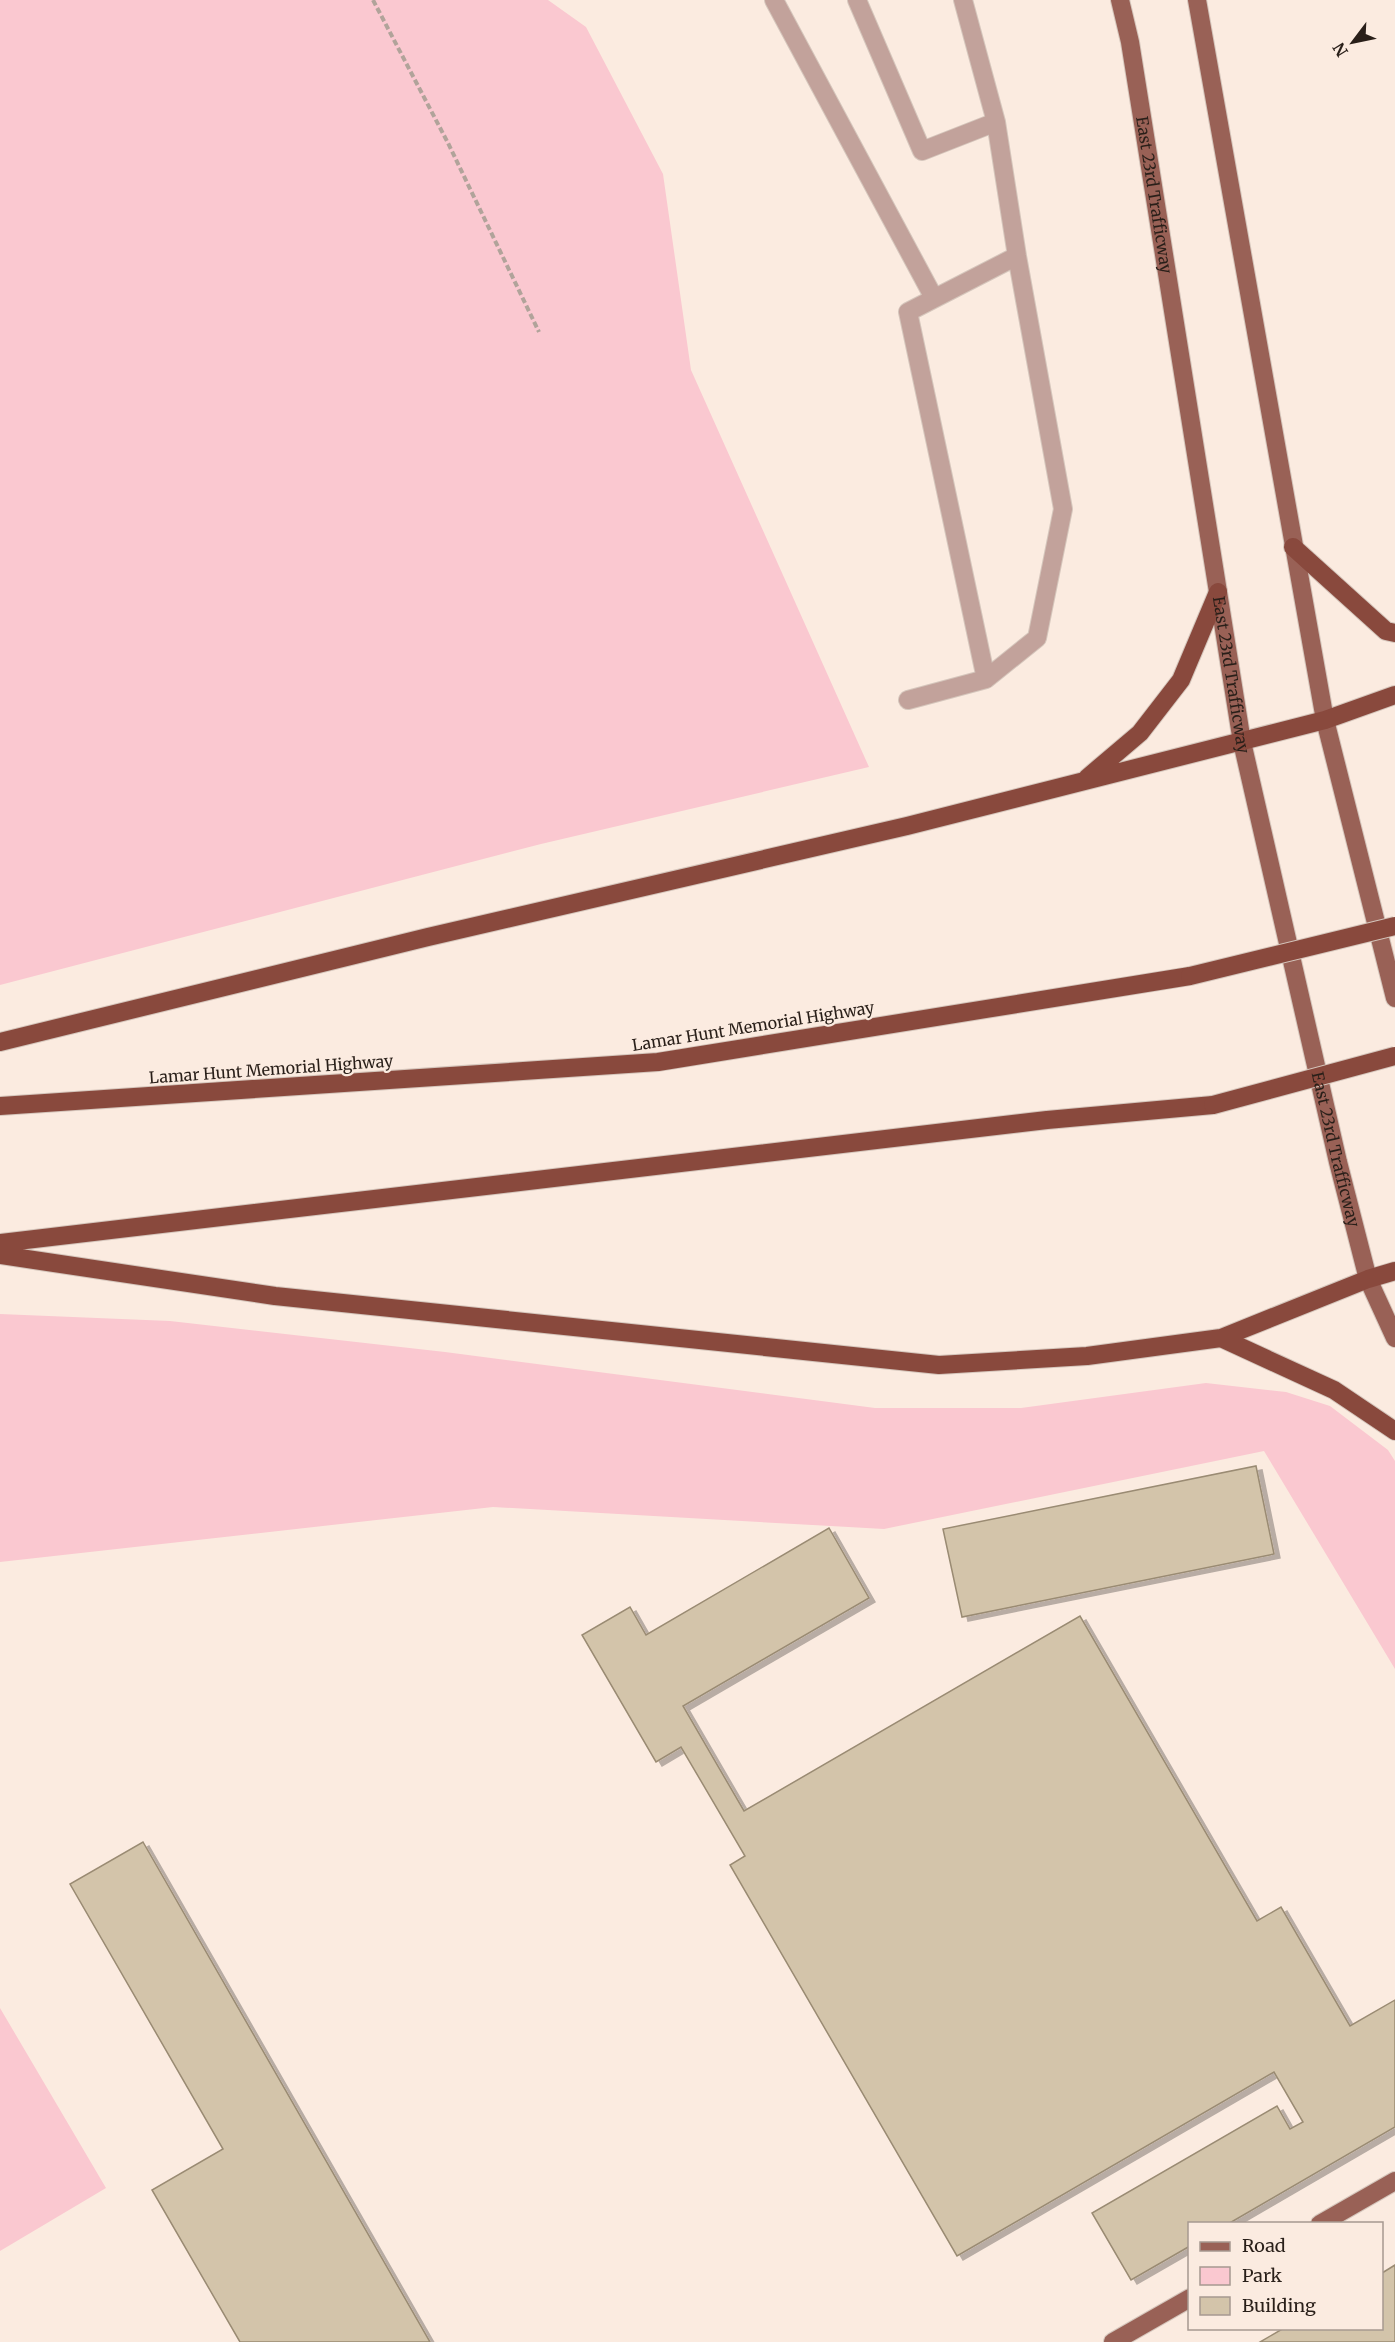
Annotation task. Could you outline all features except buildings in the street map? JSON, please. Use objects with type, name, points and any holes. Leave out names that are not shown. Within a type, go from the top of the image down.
[{"type":"highway","points":[[1293,547],[1386,631],[1395,633]]},
{"type":"highway","points":[[1083,782],[1140,733],[1181,681],[1218,592]]},
{"type":"highway","points":[[0,1042],[428,937],[907,826],[1325,720],[1395,695]]},
{"type":"highway","name":"Lamar Hunt Memorial Highway","points":[[0,1106],[658,1062],[1190,976],[1395,926]]},
{"type":"highway","points":[[0,1243],[1047,1120],[1213,1104],[1395,1056]]},
{"type":"highway","points":[[0,1255],[275,1296],[939,1365],[1088,1356],[1221,1338],[1368,1279],[1395,1271]]},
{"type":"highway","points":[[1221,1338],[1334,1390],[1395,1431]]},
{"type":"main road","name":"East 23rd Trafficway","points":[[1120,0],[1130,42],[1242,742],[1338,1162],[1368,1279],[1395,1338]]},
{"type":"main road","points":[[1197,0],[1325,720],[1395,998]]},
{"type":"main road","points":[[1322,2222],[1395,2181]]},
{"type":"main road","points":[[1113,2342],[1188,2299]]},
{"type":"street","points":[[774,0],[934,298]]},
{"type":"street","points":[[857,0],[922,151],[996,122]]},
{"type":"street","points":[[908,700],[986,679],[1037,638],[1063,509],[1017,256],[996,122],[963,0]]},
{"type":"street","points":[[986,679],[908,312],[1017,256]]},
{"type":"path","points":[[373,0],[448,142],[539,332]]},
{"type":"green space","points":[[0,0],[548,0],[586,27],[663,174],[691,370],[869,767],[541,844],[0,985]]},
{"type":"green space","points":[[0,1314],[170,1321],[445,1352],[875,1408],[1021,1408],[1206,1383],[1286,1392],[1330,1406],[1388,1450],[1395,1461],[1395,1669],[1264,1451],[884,1529],[493,1507],[0,1562]]},
{"type":"green space","points":[[0,2008],[106,2188],[0,2251]]}]
